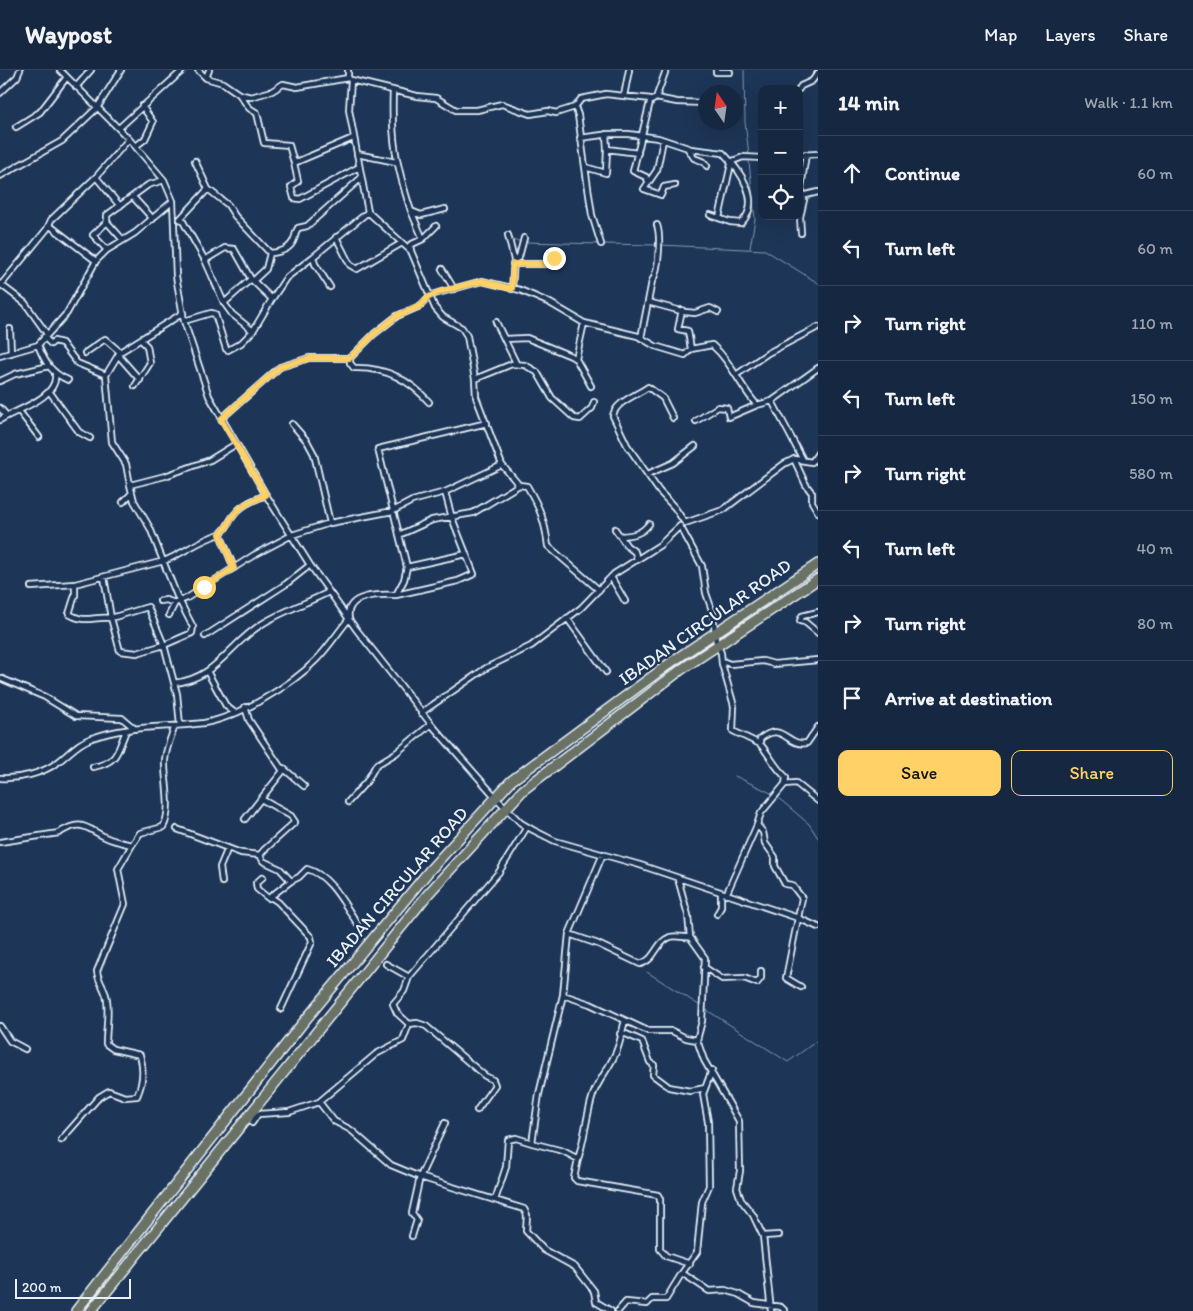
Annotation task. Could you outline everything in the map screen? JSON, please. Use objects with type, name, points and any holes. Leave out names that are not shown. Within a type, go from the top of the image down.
[{"type":"highway","name":"IBADAN CIRCULAR ROAD","points":[[76,1311],[302,1024],[430,871],[511,781],[673,661],[818,564]]},
{"type":"highway","name":"IBADAN CIRCULAR ROAD","points":[[91,1311],[428,894],[523,790],[682,669],[818,579]]},
{"type":"street","points":[[0,93],[17,77],[20,70]]},
{"type":"street","points":[[76,87],[91,70]]},
{"type":"street","points":[[1,175],[62,141],[97,108],[121,70]]},
{"type":"street","points":[[119,128],[183,70]]},
{"type":"street","points":[[198,70],[206,78],[223,83],[238,94],[249,108],[257,113],[264,143],[289,145],[298,183],[291,187],[296,200],[359,168]]},
{"type":"street","points":[[206,78],[209,70]]},
{"type":"street","points":[[348,70],[350,79],[349,110],[358,154],[360,179],[368,212],[411,251]]},
{"type":"street","points":[[624,96],[629,70]]},
{"type":"street","points":[[648,181],[646,177],[633,171],[653,99],[666,70]]},
{"type":"street","points":[[716,70],[716,72],[730,72]]},
{"type":"street","points":[[16,126],[40,112],[64,73],[136,146],[164,180],[173,201],[176,276],[184,321],[203,381],[221,419],[266,495],[329,592],[421,712],[499,801],[527,827],[555,841],[603,854],[798,918],[818,927]]},
{"type":"street","points":[[803,85],[812,81],[818,73]]},
{"type":"street","points":[[238,94],[254,98],[283,84],[297,87],[350,79],[436,98],[456,110],[477,110],[502,104],[530,114],[548,110],[556,113],[574,107],[581,99],[606,94],[698,103]]},
{"type":"street","points":[[393,90],[392,129],[396,162],[411,211],[422,238]]},
{"type":"street","points":[[136,146],[150,131],[153,122],[142,106]]},
{"type":"street","points":[[574,107],[578,115],[592,215],[601,244]]},
{"type":"street","points":[[580,138],[606,134],[642,136],[663,140],[687,148],[719,151],[730,162],[749,190],[750,211],[741,222],[710,215]]},
{"type":"street","points":[[585,167],[606,173],[606,134]]},
{"type":"street","points":[[294,162],[354,138]]},
{"type":"street","points":[[106,375],[77,363],[62,343],[54,341],[51,344],[24,303],[0,285],[59,212],[96,177],[129,139]]},
{"type":"street","points":[[663,140],[657,170],[648,181],[644,190],[661,195],[664,187],[675,185]]},
{"type":"street","points":[[687,148],[694,158],[704,162],[707,166]]},
{"type":"street","points":[[607,149],[638,153]]},
{"type":"street","points":[[358,154],[396,162]]},
{"type":"street","points":[[803,154],[818,154]]},
{"type":"street","points":[[803,175],[803,163],[806,154]]},
{"type":"street","points":[[730,162],[743,157],[758,158]]},
{"type":"street","points":[[195,161],[208,189],[228,205],[235,216],[270,253]]},
{"type":"street","points":[[718,218],[730,162]]},
{"type":"street","points":[[96,177],[120,206]]},
{"type":"street","points":[[270,253],[281,252],[287,248],[292,243],[298,228],[307,226],[360,179]]},
{"type":"street","points":[[123,240],[107,222],[107,215],[148,185],[164,180]]},
{"type":"street","points":[[175,222],[208,189]]},
{"type":"street","points":[[803,198],[818,192]]},
{"type":"street","points":[[133,197],[153,219]]},
{"type":"street","points":[[0,356],[38,344],[60,322],[96,261],[107,250],[153,219],[173,201]]},
{"type":"street","points":[[411,211],[421,216],[445,209]]},
{"type":"street","points":[[184,321],[211,313],[215,314],[226,349],[228,350],[241,343],[253,331],[286,278],[336,237],[356,224],[368,212]]},
{"type":"street","points":[[181,218],[205,260],[224,303],[232,314],[253,331]]},
{"type":"street","points":[[800,220],[801,233]]},
{"type":"street","points":[[107,222],[92,238],[107,250]]},
{"type":"street","points":[[49,225],[96,261]]},
{"type":"street","points":[[641,338],[652,281],[657,275],[660,235],[657,225]]},
{"type":"street","points":[[436,226],[422,238],[410,244],[411,251],[435,308],[443,317],[464,331],[475,379],[476,397],[502,465],[520,485]]},
{"type":"street","points":[[508,235],[513,262],[512,289]]},
{"type":"street","points":[[336,237],[346,259],[357,269],[402,243]]},
{"type":"street","points":[[513,262],[519,257],[524,238]]},
{"type":"street","points":[[205,260],[225,248],[234,249],[252,280],[272,299]]},
{"type":"street","points":[[224,303],[252,280],[264,273],[270,253]]},
{"type":"street","points":[[313,256],[315,264],[330,287]]},
{"type":"street","points":[[513,262],[549,264],[554,258]]},
{"type":"street","points":[[442,269],[454,289]]},
{"type":"street","points":[[221,419],[280,367],[310,358],[350,358],[374,334],[397,316],[420,306],[431,296],[482,281],[512,289],[550,303],[584,322],[641,338],[655,346],[685,355],[691,348],[712,345],[724,355],[747,394],[757,405]]},
{"type":"street","points":[[648,302],[664,308],[695,313],[710,308],[718,312]]},
{"type":"street","points":[[682,310],[678,329],[688,331],[691,348]]},
{"type":"street","points":[[104,577],[111,618],[120,652],[137,653],[164,646],[192,632],[193,627],[180,601],[150,528],[131,494],[126,464],[112,442],[106,375],[119,354],[183,314]]},
{"type":"street","points":[[496,322],[516,363]]},
{"type":"street","points":[[576,359],[584,322]]},
{"type":"street","points":[[736,375],[768,353],[818,327]]},
{"type":"street","points":[[10,329],[11,352]]},
{"type":"street","points":[[85,353],[105,338],[140,380]]},
{"type":"street","points":[[505,339],[527,338],[576,359],[591,386]]},
{"type":"street","points":[[135,386],[150,363],[146,346],[142,340]]},
{"type":"street","points":[[38,344],[48,366],[55,374],[68,380]]},
{"type":"street","points":[[350,358],[350,363],[354,368],[397,376],[412,384],[429,402]]},
{"type":"street","points":[[475,379],[516,363],[525,365],[537,372],[552,398],[574,418],[580,420],[592,408],[594,402]]},
{"type":"street","points":[[0,381],[9,376],[48,366]]},
{"type":"street","points":[[696,420],[718,408],[727,408],[729,417],[772,400],[818,368]]},
{"type":"street","points":[[0,420],[19,411],[49,391],[55,384],[55,374]]},
{"type":"street","points":[[674,418],[663,398],[648,387],[621,404],[613,416],[627,445],[658,491],[675,508],[702,566],[703,580],[713,613],[714,629],[734,706],[733,731],[760,744],[770,756],[772,764],[786,777],[785,784],[760,814],[757,826],[723,894],[722,906],[718,914]]},
{"type":"street","points":[[49,391],[79,432],[90,438]]},
{"type":"street","points":[[772,400],[802,460]]},
{"type":"street","points":[[0,408],[7,416]]},
{"type":"street","points":[[19,411],[39,436]]},
{"type":"street","points":[[396,595],[404,580],[406,567],[378,449],[487,423]]},
{"type":"street","points":[[292,424],[307,441],[314,454],[330,523]]},
{"type":"street","points":[[130,485],[165,476],[210,460],[236,444]]},
{"type":"street","points":[[648,474],[673,463],[695,446]]},
{"type":"street","points":[[421,712],[486,668],[531,646],[567,618],[611,577],[660,546],[681,524],[723,510],[784,464],[794,459],[812,462],[818,453]]},
{"type":"street","points":[[794,459],[806,485],[812,493],[812,502],[818,512]]},
{"type":"street","points":[[169,614],[175,603],[292,535],[330,523],[392,511],[412,501],[445,492],[502,465]]},
{"type":"street","points":[[399,535],[432,520],[452,518],[473,512],[520,485],[527,486],[545,522],[548,546],[599,590]]},
{"type":"street","points":[[0,778],[13,778],[43,771],[87,740],[134,728],[207,722],[235,713],[292,682],[321,655],[349,619],[349,609],[363,597],[372,594],[396,595],[458,581],[474,574],[452,518],[445,492]]},
{"type":"street","points":[[123,502],[131,494]]},
{"type":"street","points":[[32,587],[75,584],[164,561],[178,555],[202,539],[220,534],[228,528],[232,516],[242,506],[266,495]]},
{"type":"street","points":[[621,536],[645,530],[649,524]]},
{"type":"street","points":[[615,529],[627,546],[635,552],[637,560]]},
{"type":"street","points":[[220,534],[234,568]]},
{"type":"street","points":[[406,567],[466,554]]},
{"type":"street","points":[[205,636],[286,584],[310,565]]},
{"type":"street","points":[[611,577],[625,601]]},
{"type":"street","points":[[61,1140],[99,1097],[109,1091],[125,1097],[137,1096],[142,1085],[143,1065],[140,1055],[113,1049],[106,1044],[107,998],[104,988],[98,979],[97,971],[125,904],[118,869],[140,833],[162,827],[165,822],[168,794],[165,759],[168,745],[178,725],[180,708],[164,646],[148,607],[122,617],[100,617],[81,620],[69,614],[75,595],[75,584]]},
{"type":"street","points":[[174,683],[191,682],[208,673],[262,624],[329,592]]},
{"type":"street","points":[[160,601],[166,600],[175,603]]},
{"type":"street","points":[[818,612],[802,616],[800,621],[818,633]]},
{"type":"street","points":[[567,618],[606,672]]},
{"type":"street","points":[[722,661],[730,664],[763,661],[774,664],[818,660]]},
{"type":"street","points":[[208,673],[226,706],[235,713]]},
{"type":"street","points":[[0,678],[32,694],[45,697],[76,716],[122,718],[134,728]]},
{"type":"street","points":[[245,707],[249,720],[262,741],[282,767],[304,786]]},
{"type":"street","points":[[348,802],[367,781],[376,765],[396,753],[431,724]]},
{"type":"street","points":[[760,744],[760,739],[769,732],[776,732],[802,744],[807,743],[818,726]]},
{"type":"street","points":[[93,767],[107,764],[116,757],[123,744],[126,731],[134,728]]},
{"type":"street","points":[[245,819],[282,775],[282,767]]},
{"type":"street","points":[[785,784],[796,783],[818,801]]},
{"type":"street","points":[[177,829],[250,855],[260,855],[295,822],[295,819],[261,798]]},
{"type":"street","points":[[0,842],[59,833],[67,827],[75,825],[87,826],[110,840],[132,845]]},
{"type":"street","points":[[757,826],[763,832],[765,843],[775,857],[775,866],[785,884],[792,885],[802,898],[786,978],[801,987]]},
{"type":"street","points":[[477,1110],[495,1085],[493,1080],[485,1076],[426,1026],[417,1023],[409,1024],[397,1013],[394,1004],[404,991],[409,977],[498,872],[527,827]]},
{"type":"street","points":[[222,882],[220,867],[228,848]]},
{"type":"street","points":[[532,1143],[540,1094],[563,995],[569,934],[603,854]]},
{"type":"street","points":[[260,855],[263,861],[280,869],[291,881]]},
{"type":"street","points":[[268,898],[299,877],[306,869],[316,871],[328,882],[357,923]]},
{"type":"street","points":[[263,877],[256,883],[256,888],[268,898],[278,902],[312,938],[312,942],[281,1009]]},
{"type":"street","points":[[678,879],[688,914],[690,937],[705,958],[702,1020],[697,1040],[704,1060],[712,1070],[739,1121],[740,1170],[737,1188],[741,1200],[753,1215],[763,1236],[771,1309]]},
{"type":"street","points":[[569,934],[598,944],[640,964],[648,962],[660,944],[672,936],[690,937]]},
{"type":"street","points":[[386,964],[409,977]]},
{"type":"street","points":[[704,967],[722,979],[744,978],[757,982],[761,978],[762,971]]},
{"type":"street","points":[[563,995],[590,1004],[625,1022],[648,1031],[672,1031],[686,1038],[697,1040]]},
{"type":"street","points":[[625,1022],[620,1034],[618,1048],[599,1080],[588,1111],[585,1138],[574,1178],[577,1181],[609,1188],[658,1195],[660,1199],[660,1249],[666,1256],[690,1264]]},
{"type":"street","points":[[252,1123],[258,1114],[289,1112],[319,1102],[376,1054],[403,1040],[409,1024]]},
{"type":"street","points":[[0,1026],[10,1041],[25,1048]]},
{"type":"street","points":[[620,1034],[626,1034],[642,1041],[650,1062],[654,1065],[653,1075],[669,1087],[690,1092],[705,1088]]},
{"type":"street","points":[[618,1311],[626,1302],[647,1304],[652,1299],[666,1299],[697,1252],[702,1202],[709,1186],[708,1122],[703,1094],[712,1070]]},
{"type":"street","points":[[319,1102],[334,1121],[351,1130],[391,1165],[420,1177],[524,1209],[527,1215],[526,1231],[544,1250],[575,1267],[594,1292],[596,1302],[611,1311]]},
{"type":"street","points":[[412,1236],[417,1220],[412,1212],[420,1177],[445,1123]]},
{"type":"street","points":[[495,1200],[506,1167],[508,1140],[516,1138],[563,1151],[578,1159]]},
{"type":"street","points":[[763,1236],[779,1235]]},
{"type":"street","points":[[682,1273],[709,1291],[725,1290],[771,1309],[781,1307],[785,1311]]},
{"type":"waterway","points":[[744,70],[745,122],[749,155]]},
{"type":"waterway","points":[[749,162],[755,219],[750,248]]},
{"type":"waterway","points":[[510,241],[521,241]]},
{"type":"waterway","points":[[525,242],[599,244]]},
{"type":"waterway","points":[[603,244],[656,245]]},
{"type":"waterway","points":[[660,245],[765,250],[818,283]]},
{"type":"waterway","points":[[735,776],[773,794]]},
{"type":"waterway","points":[[776,796],[809,824],[818,838]]},
{"type":"waterway","points":[[647,972],[702,1007]]},
{"type":"waterway","points":[[705,1009],[788,1062],[818,1040]]},
{"type":"route","points":[[204,587],[234,568],[226,553],[220,534],[228,528],[232,516],[242,506],[266,495],[221,419],[245,400],[280,367],[294,361],[310,358],[350,358],[374,334],[397,316],[420,306],[427,298],[439,292],[478,281],[489,281],[512,289],[514,283],[513,264],[549,264],[554,258]]}]
